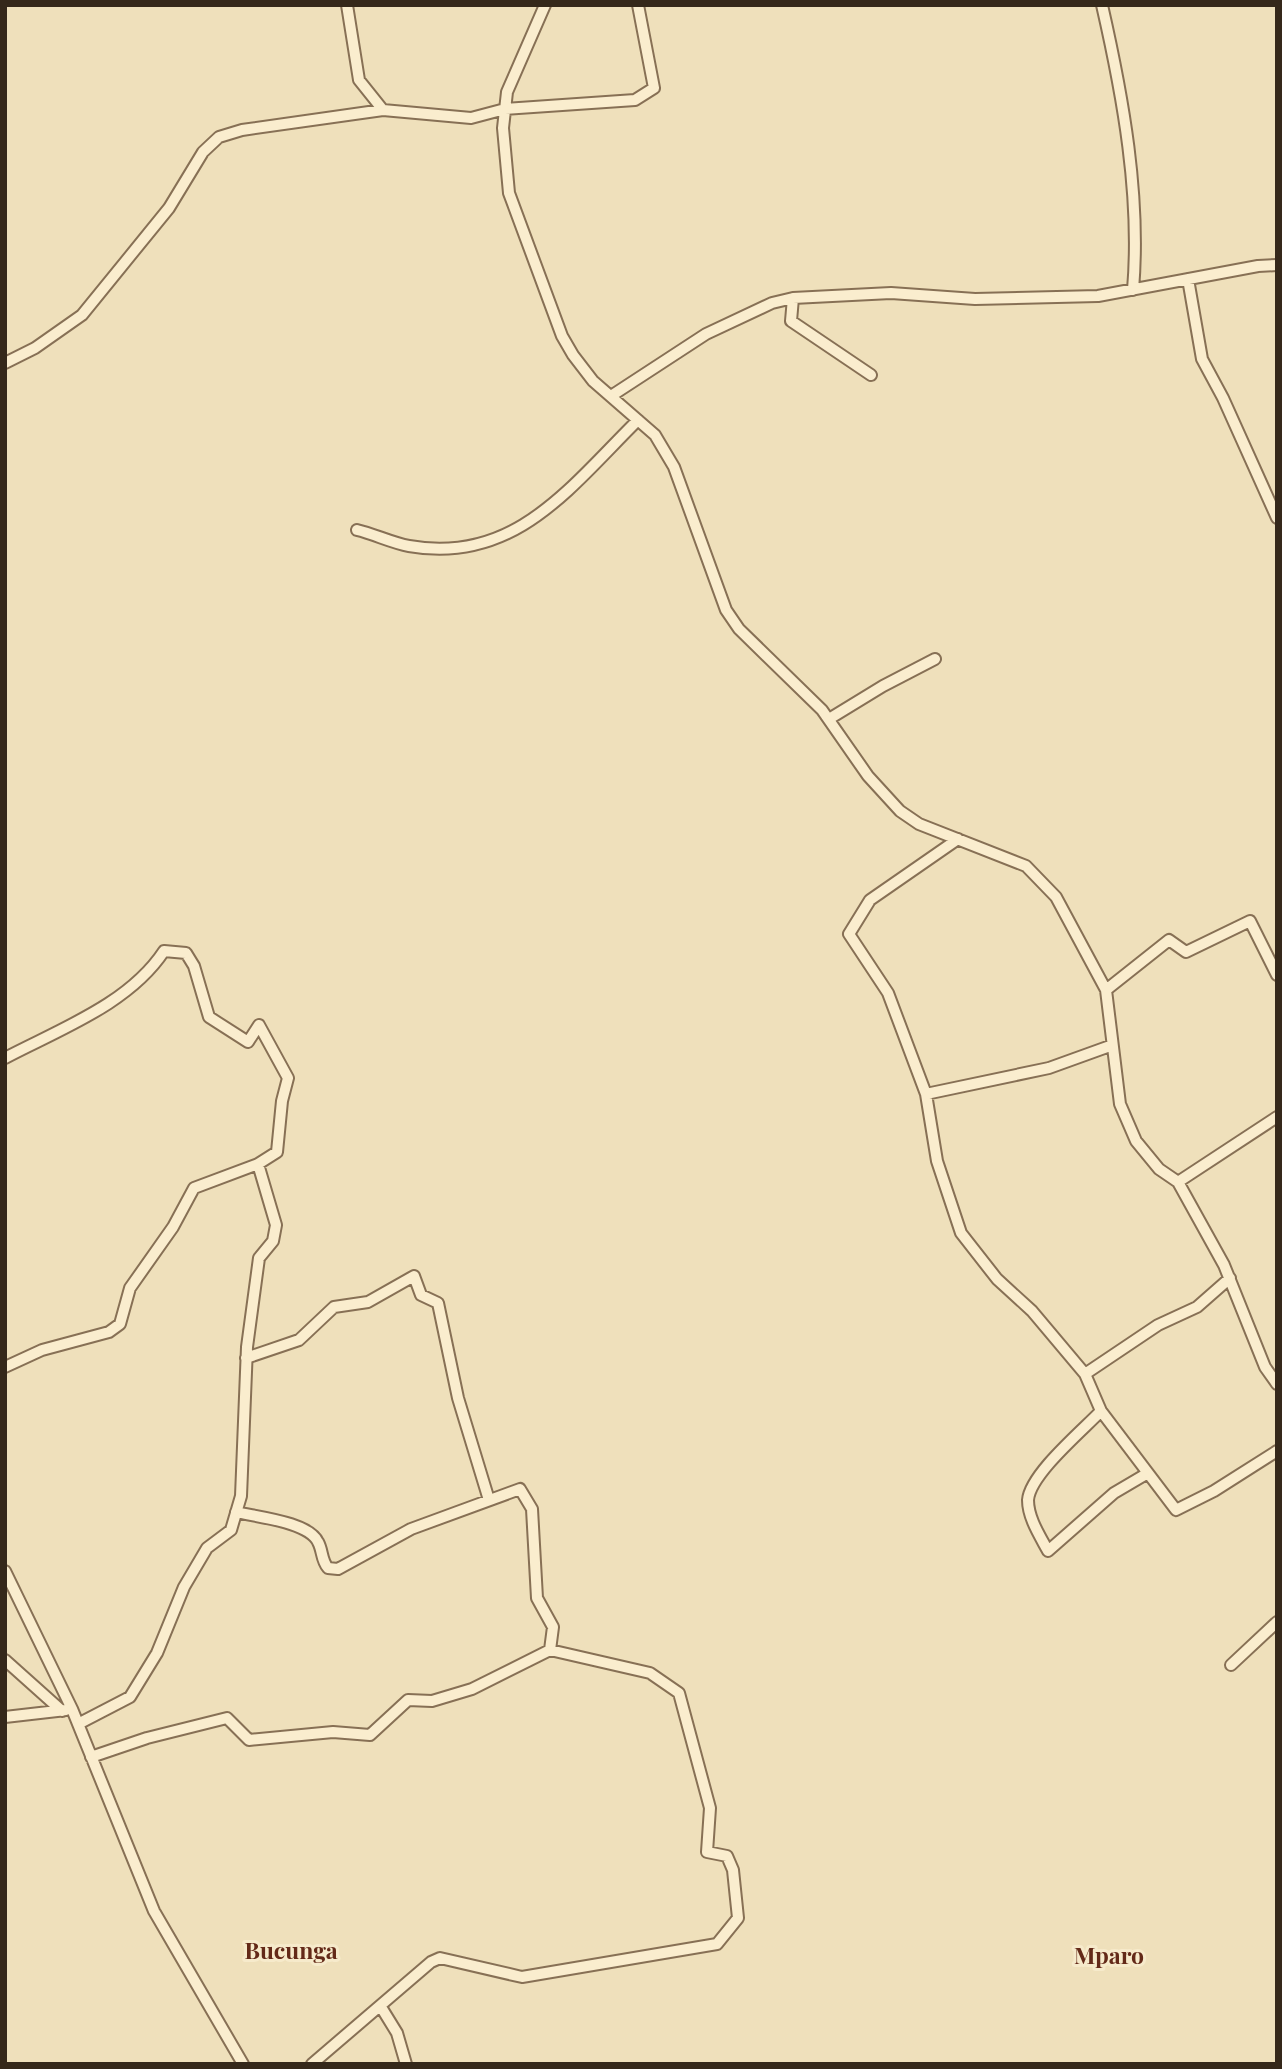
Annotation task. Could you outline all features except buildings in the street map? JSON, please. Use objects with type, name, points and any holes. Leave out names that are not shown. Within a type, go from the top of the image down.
[{"type":"street","points":[[347,5],[359,80],[383,110]]},
{"type":"street","points":[[545,5],[508,92],[503,148],[509,193],[538,266],[550,306],[573,355],[593,381],[655,435],[674,467],[726,610],[739,629],[797,683],[829,719],[868,776],[900,811],[919,824],[1026,866],[1040,878],[1072,922],[1106,990],[1110,1046],[1119,1104],[1136,1141],[1159,1169],[1178,1182],[1230,1278],[1265,1367],[1277,1384]]},
{"type":"street","points":[[5,363],[35,348],[90,306],[169,208],[203,152],[219,137],[242,130],[383,110],[471,118],[505,109],[635,100],[654,88],[638,5]]},
{"type":"street","points":[[1102,5],[1128,158],[1137,243],[1133,290]]},
{"type":"street","points":[[611,396],[706,334],[772,303],[793,298],[891,293],[975,299],[1098,296],[1277,265]]},
{"type":"street","points":[[1188,279],[1202,359],[1223,398],[1277,518]]},
{"type":"street","points":[[793,298],[791,321],[871,375]]},
{"type":"street","points":[[357,530],[406,546],[446,549],[500,538],[540,516],[638,420]]},
{"type":"street","points":[[829,719],[883,685],[935,659]]},
{"type":"street","points":[[957,839],[870,900],[849,934],[888,993],[926,1094],[937,1161],[961,1233],[997,1279],[1032,1311],[1085,1374],[1101,1411],[1176,1510],[1277,1451]]},
{"type":"street","points":[[1106,990],[1169,940],[1186,951],[1250,921],[1277,975]]},
{"type":"street","points":[[5,1058],[116,998],[149,973],[164,951],[186,953],[194,966],[209,1017],[248,1042],[259,1026],[288,1078],[282,1101],[277,1152],[258,1164],[194,1188],[173,1227],[130,1288],[120,1324],[109,1332],[42,1350],[5,1367]]},
{"type":"street","points":[[926,1094],[1049,1069],[1110,1046]]},
{"type":"street","points":[[1178,1182],[1277,1117]]},
{"type":"street","points":[[78,1724],[130,1697],[152,1661],[184,1587],[206,1548],[231,1530],[241,1496],[246,1358],[259,1258],[273,1241],[276,1224],[258,1164]]},
{"type":"street","points":[[246,1358],[299,1340],[334,1307],[368,1302],[414,1276],[421,1294],[438,1303],[458,1398],[489,1500]]},
{"type":"street","points":[[1085,1374],[1158,1325],[1198,1307],[1230,1278]]},
{"type":"street","points":[[1101,1411],[1036,1481],[1028,1499],[1033,1522],[1048,1551],[1114,1493],[1148,1473]]},
{"type":"street","points":[[236,1512],[308,1529],[318,1542],[322,1562],[328,1568],[338,1569],[411,1529],[520,1489],[532,1509],[537,1598],[553,1627],[550,1650]]},
{"type":"street","points":[[5,1571],[67,1710]]},
{"type":"street","points":[[1231,1665],[1277,1622]]},
{"type":"street","points":[[91,1757],[147,1738],[227,1718],[248,1740],[333,1732],[370,1735],[408,1700],[432,1701],[472,1689],[550,1650],[650,1673],[679,1693],[710,1808],[707,1852],[727,1856],[733,1870],[738,1918],[717,1944],[522,1977],[440,1958],[431,1962],[312,2064]]},
{"type":"street","points":[[5,1660],[67,1710],[78,1724],[154,1911],[243,2064]]},
{"type":"street","points":[[5,1717],[67,1710]]},
{"type":"street","points":[[381,2007],[397,2033],[406,2064]]},
{"type":"district","name":"Bucunga","points":[[291,1951]]},
{"type":"district","name":"Mparo","points":[[1109,1956]]}]
